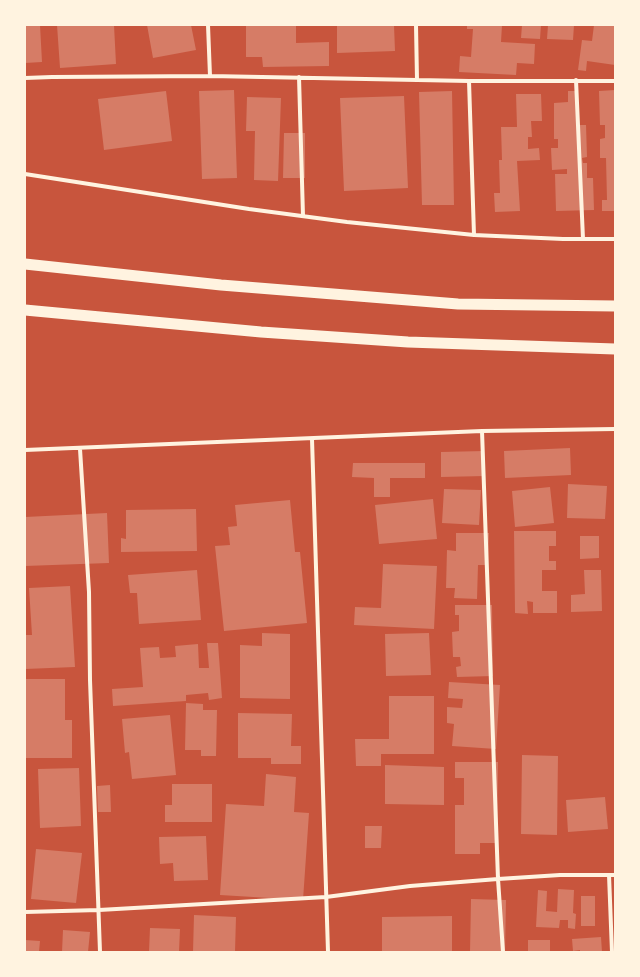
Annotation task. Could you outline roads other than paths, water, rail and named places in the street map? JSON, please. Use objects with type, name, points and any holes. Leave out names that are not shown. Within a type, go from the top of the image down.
[{"type":"highway","points":[[25,264],[221,285],[458,304],[615,306]]},
{"type":"highway","points":[[25,310],[261,332],[385,341],[615,349]]},
{"type":"street","points":[[208,25],[210,76]]},
{"type":"street","points":[[416,25],[417,80]]},
{"type":"street","points":[[25,78],[210,76],[469,81],[615,81]]},
{"type":"street","points":[[299,77],[303,216]]},
{"type":"street","points":[[576,80],[583,239]]},
{"type":"street","points":[[469,81],[474,235]]},
{"type":"street","points":[[25,174],[303,216],[474,235],[615,240]]},
{"type":"street","points":[[25,450],[80,449],[482,431],[615,429]]},
{"type":"street","points":[[482,431],[498,878],[503,952]]},
{"type":"street","points":[[312,439],[328,952]]},
{"type":"street","points":[[80,449],[89,592],[100,952]]},
{"type":"street","points":[[25,912],[99,910],[326,897],[410,886],[498,878],[560,875],[615,875]]},
{"type":"street","points":[[609,875],[612,952]]}]
